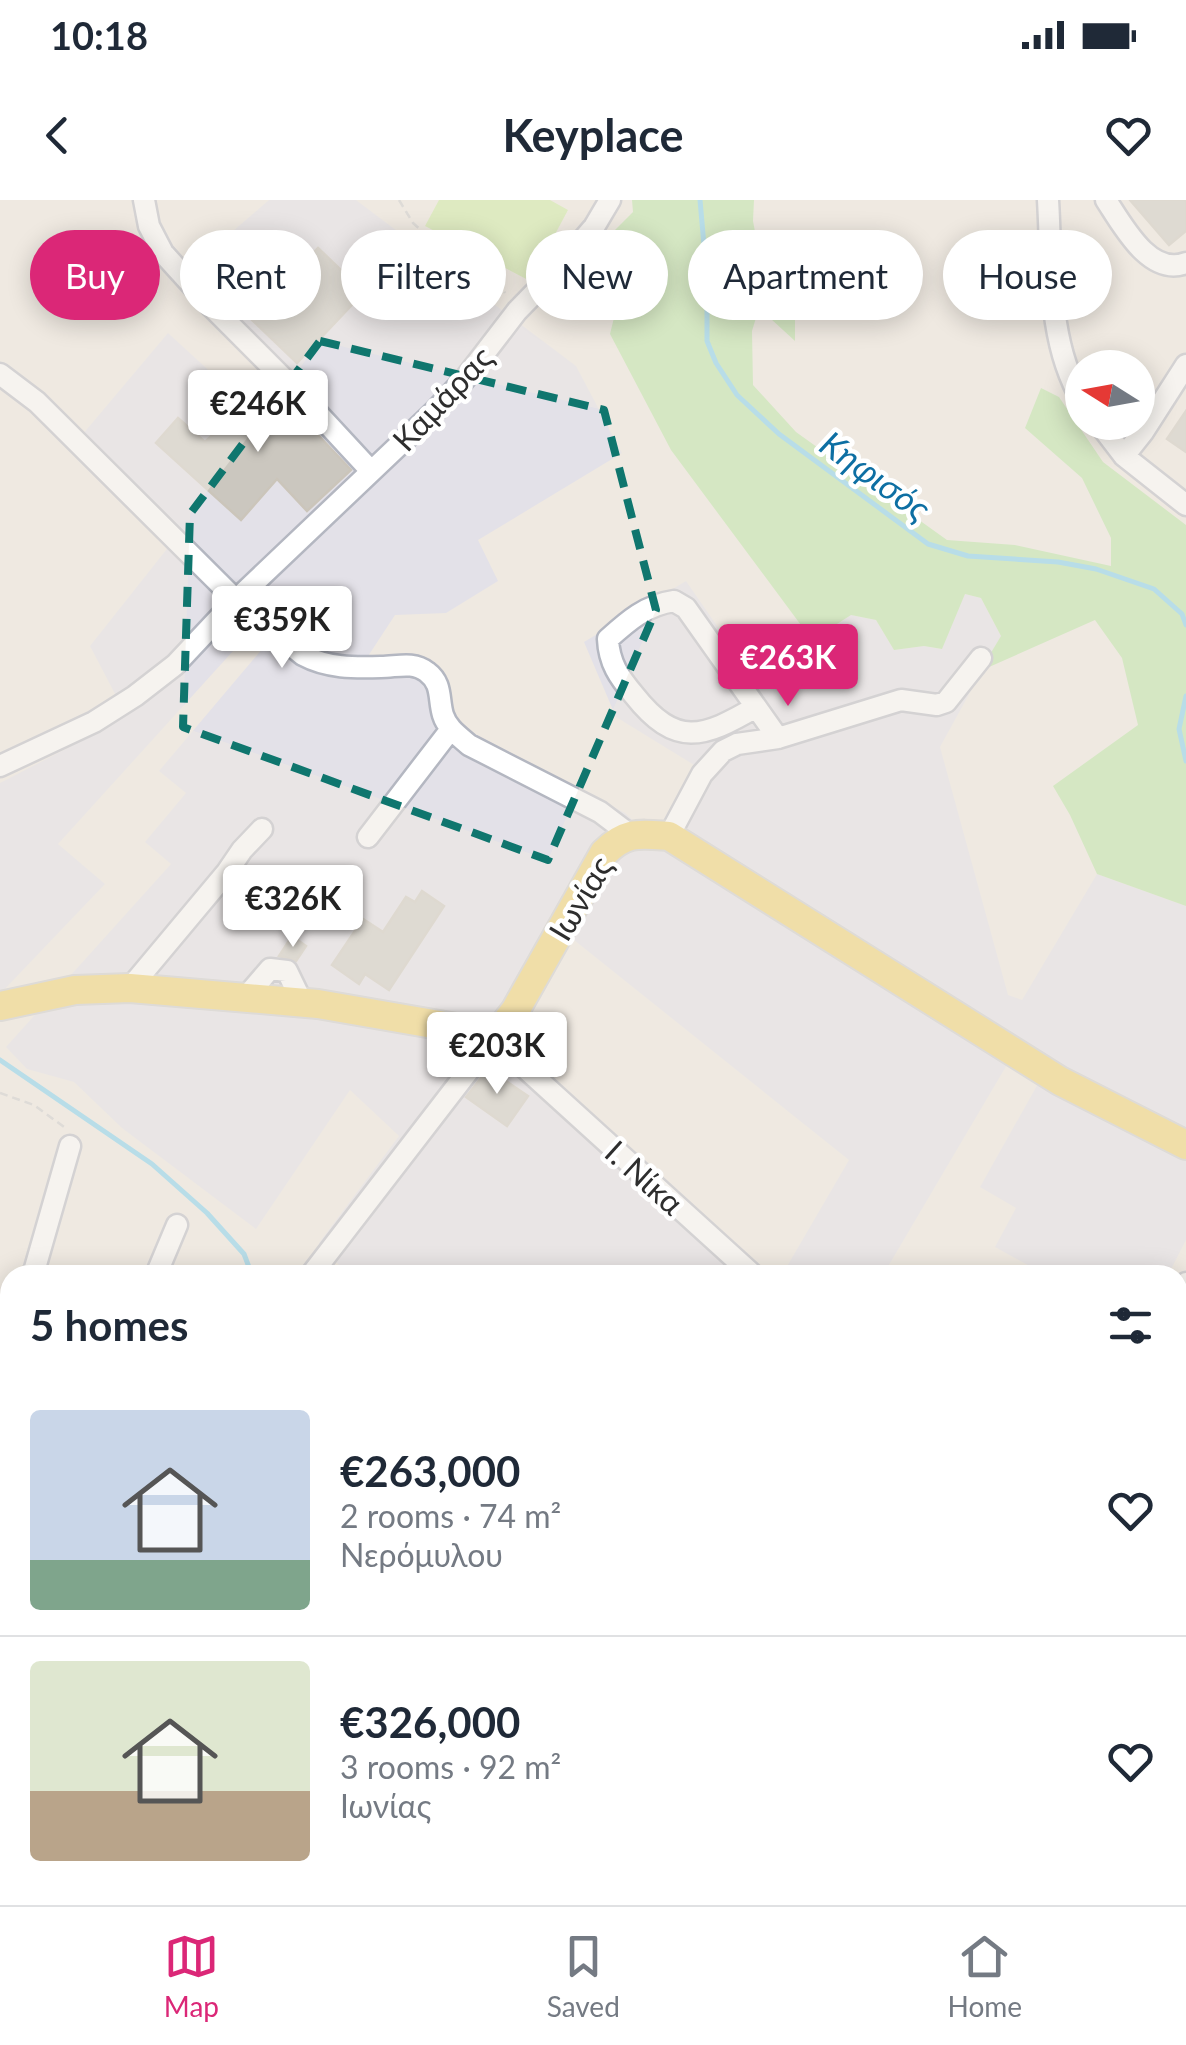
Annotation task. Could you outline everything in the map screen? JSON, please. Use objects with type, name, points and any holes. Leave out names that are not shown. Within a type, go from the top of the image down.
[{"type":"main road","name":"Ιωνίας","points":[[493,1039],[515,1011],[597,862],[610,846],[629,834],[669,836],[1060,1081],[1186,1145]]},
{"type":"main road","points":[[0,1006],[76,990],[130,988],[302,1002],[462,1028],[493,1039]]},
{"type":"street","points":[[144,200],[149,226],[163,253],[371,471]]},
{"type":"street","name":"Καμάρας","points":[[0,766],[94,722],[175,666],[236,600],[464,380],[516,312],[594,228],[610,200]]},
{"type":"street","points":[[1048,200],[1058,335],[1065,357]]},
{"type":"street","points":[[1106,200],[1148,257],[1171,267],[1186,263]]},
{"type":"street","points":[[1124,456],[1186,365]]},
{"type":"street","points":[[0,374],[37,402],[236,600],[303,655],[315,662],[361,667],[413,665],[425,670],[440,688],[443,718],[469,744],[600,812],[629,834]]},
{"type":"street","points":[[1112,440],[1124,456],[1186,505]]},
{"type":"street","points":[[756,707],[702,733],[666,727],[650,715],[615,671],[608,639],[657,603],[674,601],[686,608],[778,738]]},
{"type":"street","points":[[669,836],[702,774],[723,750],[778,738],[902,700],[937,705],[946,702],[981,658]]},
{"type":"street","points":[[368,837],[451,729]]},
{"type":"street","points":[[130,988],[262,829]]},
{"type":"street","points":[[319,1265],[493,1039]]},
{"type":"street","name":"Ι. Νίκα","points":[[493,1039],[742,1265]]},
{"type":"street","points":[[36,1265],[70,1146]]},
{"type":"street","points":[[160,1265],[178,1224]]},
{"type":"path","points":[[399,200],[413,223],[432,240],[466,256],[496,280],[516,312]]},
{"type":"path","points":[[0,1093],[56,1118],[69,1130],[70,1146]]},
{"type":"highlighted area","points":[[320,341],[604,410],[656,610],[548,860],[183,727],[190,514]]},
{"type":"shaded area","points":[[269,200],[356,200],[396,230],[341,230],[341,320],[506,320],[506,313],[576,366],[622,453],[478,540],[498,581],[446,613],[395,615],[357,673],[424,672],[437,714],[625,813],[640,827],[665,830],[699,768],[616,717],[584,642],[686,581],[753,678],[851,615],[876,620],[894,650],[924,646],[941,649],[965,594],[981,598],[1001,636],[940,747],[1008,995],[1022,1000],[1097,874],[1186,906],[1186,1240],[1173,1265],[1028,1265],[995,1247],[1016,1208],[980,1187],[1039,1082],[1008,1063],[889,1265],[788,1265],[849,1160],[569,936],[504,1035],[754,1265],[339,1265],[319,1243],[399,1136],[350,1090],[256,1229],[122,1128],[74,1082],[27,1069],[6,1047],[171,864],[145,842],[186,793],[159,771],[269,641],[253,629],[58,844],[105,884],[0,994],[0,783],[87,738],[125,713],[90,646],[174,540],[77,441],[168,333],[240,399],[267,369],[224,320],[321,320],[321,230],[234,230]]},
{"type":"green space","points":[[439,200],[550,200],[568,210],[557,230],[526,230],[526,279],[506,268],[506,230],[433,230],[425,226]]},
{"type":"green space","points":[[632,200],[754,200],[755,230],[688,230],[688,320],[755,320],[753,385],[796,432],[947,540],[1015,545],[1111,566],[1111,538],[1082,478],[1025,428],[1041,388],[1059,397],[1065,406],[1065,440],[1088,440],[1103,462],[1186,525],[1186,906],[1097,874],[1053,786],[1138,725],[1122,658],[1095,620],[980,671],[1001,636],[981,598],[965,594],[942,649],[924,646],[894,650],[876,620],[851,615],[812,640],[671,450],[610,334],[613,320],[668,320],[668,230],[615,230],[633,212]]},
{"type":"green space","points":[[772,320],[795,320],[795,341]]},
{"type":"building","points":[[1130,200],[1186,200],[1186,231],[1169,245]]},
{"type":"building","points":[[321,251],[341,270],[341,316],[297,363],[252,320],[321,320]]},
{"type":"building","points":[[268,382],[351,470],[307,511],[277,479],[241,520],[156,443],[178,418],[205,442]]},
{"type":"building","points":[[1186,411],[1186,452],[1167,439]]},
{"type":"building","points":[[422,891],[444,906],[389,990],[365,974],[359,984],[332,965],[363,919],[383,932],[406,897],[415,902]]},
{"type":"building","points":[[292,936],[306,946],[296,961],[279,956]]},
{"type":"building","points":[[488,1069],[528,1096],[507,1126],[466,1097]]},
{"type":"waterway","name":"Κηφισός","points":[[700,200],[707,279],[707,341],[737,395],[779,434],[928,544],[968,556],[1058,562],[1096,569],[1154,589],[1182,614],[1186,625]]},
{"type":"waterway","name":"Κηφισός","points":[[1186,696],[1179,729],[1186,761]]},
{"type":"waterway","points":[[0,1060],[152,1164],[207,1213],[244,1254],[248,1265]]}]
